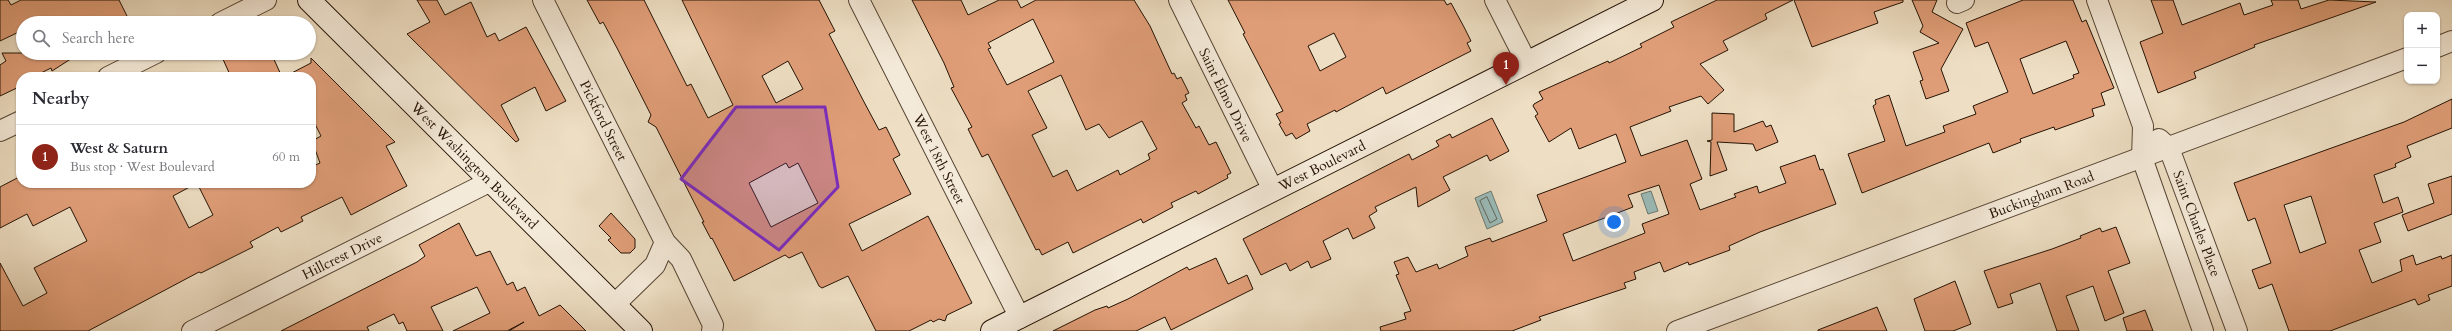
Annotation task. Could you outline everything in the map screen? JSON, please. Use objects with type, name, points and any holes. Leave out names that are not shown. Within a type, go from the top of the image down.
[{"type":"street","points":[[234,16],[266,0]]},
{"type":"street","name":"West Washington Boulevard","points":[[309,0],[641,331]]},
{"type":"street","name":"Pickford Street","points":[[543,0],[665,242],[681,259],[713,325],[712,331]]},
{"type":"street","name":"West 18th Street","points":[[859,0],[1020,318]]},
{"type":"street","name":"Saint Elmo Drive","points":[[1180,0],[1273,190]]},
{"type":"street","points":[[1495,0],[1527,64]]},
{"type":"street","name":"West Boulevard","points":[[992,331],[1652,0]]},
{"type":"street","name":"Saint Charles Place","points":[[2097,0],[2143,126],[2142,158],[2203,331]]},
{"type":"street","points":[[2440,46],[2452,41]]},
{"type":"street","name":"Buckingham Road","points":[[1677,331],[2404,59]]},
{"type":"street","points":[[118,72],[142,60]]},
{"type":"street","points":[[0,131],[16,123]]},
{"type":"street","name":"Saint Charles Place","points":[[2143,126],[2169,148],[2238,331]]},
{"type":"street","name":"Hillcrest Drive","points":[[192,331],[492,181]]},
{"type":"street","points":[[615,304],[655,265],[665,242]]},
{"type":"street","points":[[2186,282],[2215,271]]},
{"type":"street","points":[[2196,309],[2225,297]]},
{"type":"highlighted area","points":[[736,107],[825,107],[838,187],[779,250],[681,179]]},
{"type":"water","points":[[1491,191],[1503,222],[1487,229],[1475,198]]},
{"type":"water","points":[[1651,191],[1658,211],[1648,214],[1641,194]]},
{"type":"building","points":[[0,0],[8,0],[11,5],[21,0],[119,0],[127,16],[16,16],[16,33],[0,41]]},
{"type":"building","points":[[417,0],[437,0],[445,15],[471,2],[487,37],[495,33],[499,41],[526,27],[566,101],[546,111],[535,87],[501,105],[519,140],[516,142],[407,34],[430,22]]},
{"type":"building","points":[[587,0],[644,0],[687,86],[691,84],[708,118],[733,105],[682,0],[819,0],[835,31],[829,34],[863,100],[879,130],[886,127],[900,155],[893,159],[911,194],[849,224],[862,251],[928,216],[972,303],[947,315],[945,321],[939,319],[933,322],[931,320],[909,331],[876,331],[848,276],[822,288],[819,286],[802,252],[789,258],[785,255],[734,281],[702,222],[704,222],[656,127],[648,122],[651,115],[617,48],[603,22],[600,24]],"holes":[[[788,61],[803,89],[776,103],[762,76]],[[786,163],[789,168],[798,163],[818,203],[771,227],[749,183]]]},
{"type":"building","points":[[912,0],[961,0],[968,15],[999,0],[1017,0],[1021,8],[1036,0],[1134,0],[1150,26],[1172,74],[1174,73],[1177,79],[1181,77],[1189,93],[1185,95],[1187,100],[1182,103],[1196,128],[1199,126],[1209,145],[1216,142],[1231,173],[1227,175],[1228,178],[1198,194],[1196,191],[1171,203],[1173,207],[1143,223],[1141,219],[1073,253],[1068,242],[1042,255],[1039,249],[1036,250],[988,154],[982,157],[968,129],[972,127],[951,88],[954,87],[944,63]],"holes":[[[1033,19],[1054,62],[1007,85],[988,49],[991,48],[988,43]],[[1061,75],[1086,130],[1099,124],[1109,138],[1142,121],[1157,149],[1148,154],[1150,159],[1120,175],[1118,170],[1077,191],[1067,170],[1053,177],[1032,135],[1047,128],[1028,91]]]},
{"type":"building","points":[[1228,0],[1444,0],[1447,5],[1451,3],[1464,27],[1471,41],[1467,43],[1471,51],[1386,94],[1383,87],[1336,112],[1335,110],[1307,124],[1310,131],[1296,139],[1292,133],[1286,136],[1279,124],[1281,123],[1276,114],[1283,111],[1243,34],[1245,33]],"holes":[[[1334,33],[1346,57],[1320,71],[1308,46]]]},
{"type":"building","points":[[1717,0],[1793,0],[1765,14],[1767,19],[1723,41],[1728,50],[1700,64],[1724,90],[1708,104],[1701,96],[1669,107],[1671,111],[1630,127],[1641,156],[1687,140],[1702,179],[1690,184],[1700,210],[1736,197],[1734,194],[1757,186],[1759,193],[1786,183],[1780,167],[1815,155],[1820,170],[1823,169],[1836,204],[1760,232],[1729,246],[1730,250],[1689,265],[1688,262],[1664,272],[1660,262],[1634,272],[1636,279],[1624,283],[1626,288],[1539,317],[1541,320],[1512,331],[1381,331],[1380,327],[1406,319],[1404,313],[1411,311],[1396,275],[1399,274],[1394,262],[1408,257],[1416,272],[1437,264],[1439,269],[1468,256],[1465,247],[1490,238],[1492,242],[1547,221],[1537,195],[1626,162],[1616,134],[1579,149],[1571,128],[1549,142],[1535,116],[1538,114],[1533,106],[1543,99],[1539,92],[1608,61],[1609,63],[1642,47],[1640,44],[1674,27],[1671,22]],"holes":[[[1659,185],[1669,214],[1642,224],[1645,233],[1573,261],[1563,234],[1633,207],[1628,195]]]},
{"type":"building","points":[[1794,0],[1903,0],[1903,2],[1874,12],[1878,23],[1812,47]]},
{"type":"building","points":[[1912,0],[1937,0],[1932,12],[1963,29],[1941,69],[1949,91],[1926,99],[1920,81],[1923,80],[1913,52],[1939,43],[1920,32],[1923,26]]},
{"type":"building","points":[[2023,0],[2073,0],[2082,22],[2086,20],[2114,88],[2101,93],[2105,105],[2092,109],[2094,116],[2055,130],[2054,127],[2020,139],[2021,142],[1993,153],[1989,143],[1862,193],[1848,154],[1885,141],[1873,106],[1876,104],[1875,100],[1889,95],[1906,146],[1945,132],[1943,126],[1976,114],[1973,106],[2008,92],[1988,42],[1975,47],[1966,23]],"holes":[[[2066,41],[2079,73],[2073,75],[2074,78],[2033,94],[2020,59]]]},
{"type":"building","points":[[2151,0],[2173,0],[2182,25],[2240,3],[2244,15],[2273,5],[2271,0],[2298,0],[2301,9],[2329,0],[2376,2],[2254,45],[2255,47],[2194,72],[2196,78],[2158,93],[2140,42],[2163,33]]},
{"type":"building","points":[[2,53],[16,53],[16,60],[69,60],[52,71],[51,68],[43,72],[16,72],[16,88],[0,96],[0,65],[6,61]]},
{"type":"building","points":[[223,60],[274,60],[280,72],[229,72]]},
{"type":"building","points":[[311,60],[313,60],[395,142],[386,146],[407,186],[351,215],[342,197],[301,217],[303,221],[281,232],[278,227],[250,242],[253,247],[201,273],[199,272],[88,331],[0,331],[0,263],[23,306],[47,293],[34,268],[87,241],[70,207],[33,226],[27,214],[0,228],[0,187],[16,179],[16,188],[188,188],[173,196],[189,228],[213,215],[200,188],[316,188],[316,165],[320,163],[316,152],[316,139],[321,136],[316,126],[316,72],[294,72],[311,63]]},
{"type":"building","points":[[2452,99],[2452,128],[2407,146],[2411,157],[2395,164],[2396,167],[2374,175],[2383,203],[2398,197],[2403,212],[2374,223],[2381,242],[2359,250],[2372,283],[2402,271],[2400,260],[2413,255],[2416,265],[2441,256],[2442,259],[2452,255],[2452,286],[2428,295],[2430,300],[2418,305],[2415,299],[2330,331],[2289,331],[2272,284],[2259,289],[2252,270],[2271,263],[2255,218],[2248,221],[2234,183],[2404,122]],"holes":[[[2311,196],[2326,243],[2300,253],[2284,205]]]},
{"type":"building","points":[[1712,113],[1734,114],[1734,132],[1763,121],[1766,127],[1771,125],[1778,142],[1756,151],[1753,144],[1717,142],[1727,170],[1710,176],[1711,142],[1707,141],[1712,140]]},
{"type":"building","points":[[1492,118],[1509,151],[1490,161],[1487,155],[1443,177],[1450,190],[1418,207],[1416,187],[1375,207],[1377,211],[1369,216],[1375,228],[1353,239],[1348,228],[1323,241],[1331,259],[1311,268],[1308,261],[1290,271],[1286,263],[1261,275],[1243,239],[1409,154],[1412,160],[1439,146],[1436,141],[1450,134],[1452,138]]},
{"type":"building","points":[[2452,176],[2452,214],[2408,231],[2402,215],[2434,203],[2428,184]]},
{"type":"building","points":[[611,213],[635,239],[635,248],[630,253],[621,253],[608,240],[611,238],[599,226]]},
{"type":"building","points":[[459,223],[476,256],[490,251],[507,285],[513,282],[517,291],[525,287],[539,316],[560,305],[586,331],[509,331],[524,322],[507,331],[453,331],[490,313],[477,287],[431,307],[443,331],[407,331],[403,322],[399,324],[394,314],[367,327],[369,331],[281,331],[417,262],[425,256],[419,245]]},
{"type":"building","points":[[2116,227],[2130,263],[2108,271],[2124,313],[2105,321],[2093,286],[2066,296],[2079,331],[2057,331],[2040,283],[2010,294],[2013,303],[1998,308],[1984,271],[2052,249],[2081,238],[2080,236],[2100,228],[2102,232]]},
{"type":"building","points":[[1216,258],[1228,284],[1247,275],[1253,289],[1171,330],[1165,317],[1136,331],[1053,331],[1095,310],[1107,306],[1108,308],[1128,299],[1187,267],[1189,270]]},
{"type":"building","points":[[1955,281],[1971,324],[1953,331],[1925,331],[1914,299]]},
{"type":"building","points":[[1877,307],[1887,331],[1818,331],[1818,330]]},
{"type":"building","points":[[2145,310],[2153,331],[2127,331],[2123,318]]},
{"type":"place","name":"West & Saturn","points":[[1506,85]]}]
